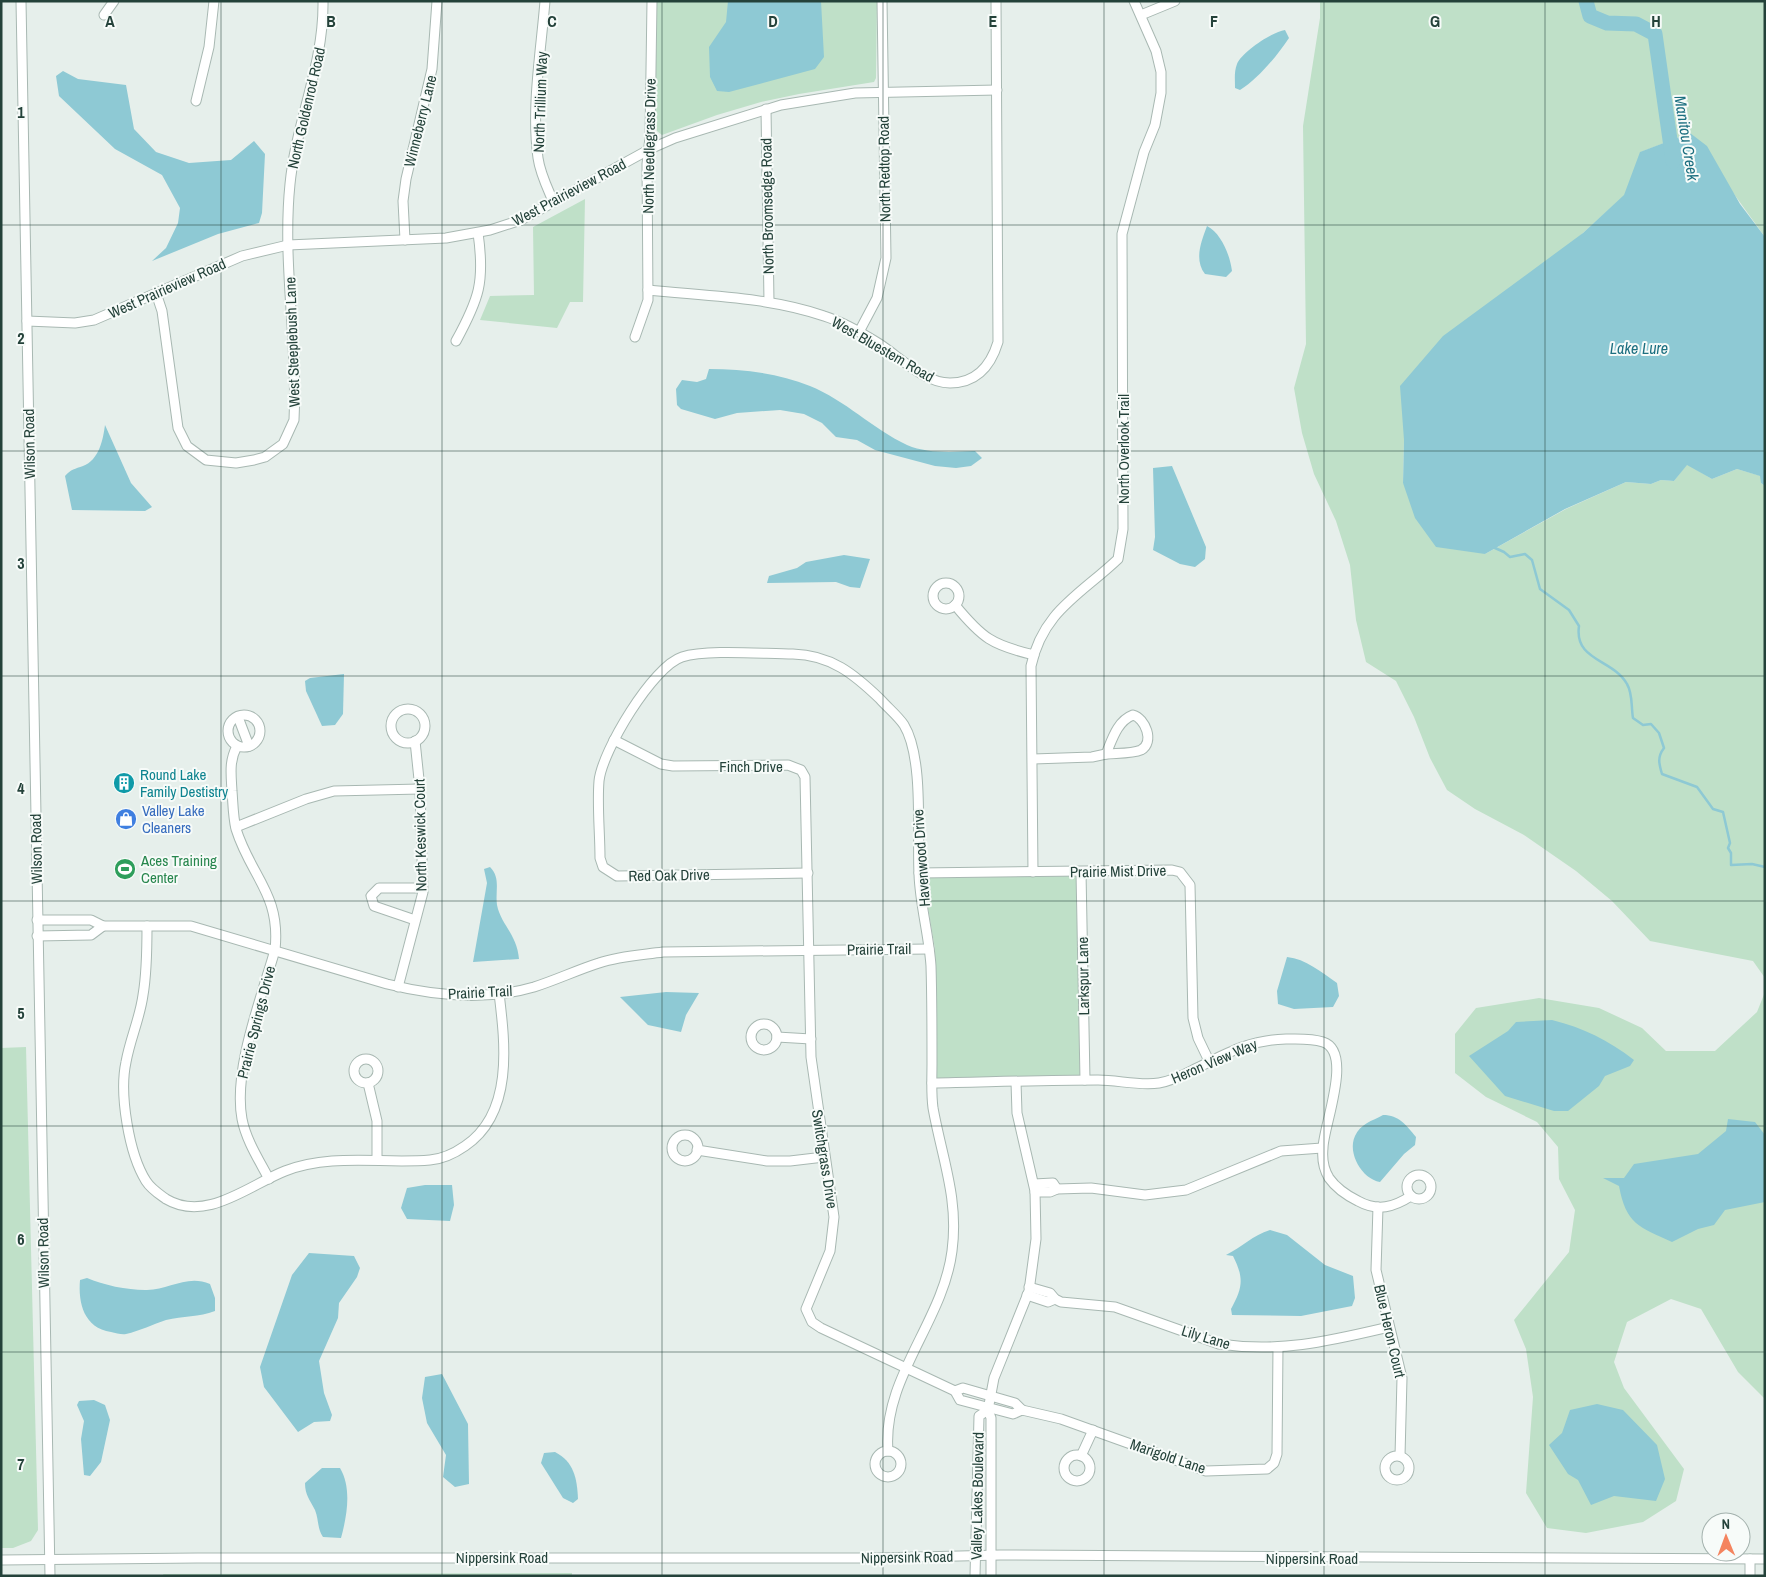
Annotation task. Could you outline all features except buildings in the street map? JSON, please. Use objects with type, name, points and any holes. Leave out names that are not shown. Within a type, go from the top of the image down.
[{"type":"street","name":"Wilson Road","points":[[21,1],[50,1576]]},
{"type":"street","points":[[104,14],[114,1]]},
{"type":"street","points":[[196,101],[210,47],[214,1]]},
{"type":"street","name":"North Goldenrod Road","points":[[288,245],[290,182],[296,137],[310,93],[321,47],[323,1]]},
{"type":"street","name":"Winneberry Lane","points":[[405,240],[403,201],[406,179],[432,69],[438,1]]},
{"type":"street","name":"North Trillium Way","points":[[545,1],[536,136],[542,177],[553,201]]},
{"type":"street","name":"North Needlegrass Drive","points":[[636,337],[646,309],[648,290],[647,164],[650,149],[652,1]]},
{"type":"street","name":"North Redtop Road","points":[[859,332],[877,298],[886,258],[882,1]]},
{"type":"street","name":"West Bluestem Road","points":[[648,290],[768,302],[790,306],[826,316],[859,332],[928,377],[941,382],[967,380],[978,375],[992,359],[998,342],[996,1]]},
{"type":"street","name":"North Overlook Trail","points":[[1033,872],[1031,666],[1042,632],[1062,606],[1118,559],[1123,519],[1122,234],[1144,152],[1155,125],[1161,93],[1161,72],[1156,51],[1134,1]]},
{"type":"street","points":[[1141,15],[1175,1]]},
{"type":"street","name":"West Prairieview Road","points":[[27,321],[75,322],[94,320],[242,256],[288,245],[446,238],[478,233],[521,220],[650,149],[675,138],[766,110],[834,95],[997,90]]},
{"type":"street","name":"North Broomsedge Road","points":[[766,110],[768,302]]},
{"type":"street","points":[[456,341],[478,298],[481,282],[478,233]]},
{"type":"street","name":"West Steeplebush Lane","points":[[156,293],[162,311],[178,428],[182,439],[187,446],[206,460],[236,463],[265,457],[283,444],[294,420],[288,245]]},
{"type":"street","points":[[954,605],[990,641],[1004,648],[1034,655]]},
{"type":"street","name":"Havenwood Drive","points":[[614,740],[652,679],[664,666],[683,656],[806,654],[832,661],[859,679],[904,726],[914,751],[919,873],[929,949],[933,1106],[951,1181],[954,1212],[952,1252],[941,1293],[906,1368],[890,1414],[887,1432],[888,1451]]},
{"type":"street","points":[[1033,759],[1092,757],[1141,750],[1147,744],[1145,725],[1139,716],[1133,715],[1125,718],[1120,723],[1106,754]]},
{"type":"street","points":[[250,716],[260,727],[259,736],[249,746],[237,746],[230,740],[227,731],[231,722],[238,717],[250,716]]},
{"type":"street","points":[[238,717],[249,746]]},
{"type":"street","name":"Finch Drive","points":[[614,740],[648,758],[667,765],[788,765],[801,770],[806,782],[809,950]]},
{"type":"street","name":"Red Oak Drive","points":[[614,740],[604,761],[599,780],[600,858],[603,867],[609,873],[617,876],[808,873]]},
{"type":"street","name":"North Keswick Court","points":[[398,987],[422,888],[420,789],[415,741]]},
{"type":"street","name":"Prairie Springs Drive","points":[[237,746],[231,756],[230,770],[236,827],[275,915],[277,930],[275,950],[240,1081],[242,1119],[246,1134],[269,1179]]},
{"type":"street","points":[[236,827],[306,799],[334,791],[353,789],[420,789]]},
{"type":"street","name":"Prairie Mist Drive","points":[[919,873],[1172,870],[1185,876],[1190,885],[1193,1018],[1198,1038],[1210,1061]]},
{"type":"street","name":"Larkspur Lane","points":[[1081,872],[1085,1080]]},
{"type":"street","points":[[415,920],[374,906],[371,896],[379,888],[422,888]]},
{"type":"street","name":"Prairie Trail","points":[[37,920],[91,920],[103,926],[191,926],[398,987],[457,995],[499,993],[532,987],[623,957],[663,952],[929,949]]},
{"type":"street","points":[[37,936],[91,935],[103,926]]},
{"type":"street","points":[[147,926],[143,995],[125,1065],[126,1118],[131,1140],[147,1182],[156,1192],[170,1201],[185,1206],[198,1206],[224,1200],[284,1171],[316,1162],[378,1159],[430,1160],[443,1158],[458,1151],[482,1132],[492,1114],[500,1090],[504,1033],[499,993]]},
{"type":"street","name":"Switchgrass Drive","points":[[809,950],[813,1079],[824,1157],[833,1201],[833,1233],[830,1251],[807,1302],[808,1315],[821,1328],[955,1391]]},
{"type":"street","points":[[777,1037],[811,1039]]},
{"type":"street","name":"Heron View Way","points":[[932,1083],[1085,1080],[1159,1083],[1174,1079],[1236,1048],[1265,1040],[1311,1039],[1331,1047],[1335,1055],[1334,1096],[1322,1148]]},
{"type":"street","name":"Valley Lakes Boulevard","points":[[991,1576],[990,1396],[994,1378],[1028,1291],[1036,1240],[1035,1188],[1017,1113],[1016,1082]]},
{"type":"street","points":[[368,1083],[377,1122],[378,1159]]},
{"type":"street","points":[[1035,1188],[1053,1183],[1057,1189],[1091,1188],[1145,1195],[1186,1190],[1281,1151],[1322,1148],[1324,1165],[1329,1178],[1350,1196],[1363,1204],[1378,1207],[1395,1206],[1411,1196]]},
{"type":"street","points":[[697,1150],[767,1161],[790,1161],[824,1157]]},
{"type":"street","name":"Blue Heron Court","points":[[1378,1207],[1376,1270],[1388,1327],[1402,1378],[1400,1456]]},
{"type":"street","name":"Lily Lane","points":[[1028,1291],[1050,1293],[1054,1299],[1116,1307],[1219,1344],[1278,1347],[1318,1344],[1388,1327]]},
{"type":"street","name":"Marigold Lane","points":[[955,1391],[960,1400],[989,1412],[1013,1414],[1022,1410],[1093,1430],[1206,1471],[1267,1470],[1274,1462],[1277,1454],[1278,1347]]},
{"type":"street","points":[[955,1391],[962,1388],[1015,1403],[1022,1410]]},
{"type":"street","name":"Valley Lakes Boulevard","points":[[975,1576],[979,1416],[989,1412]]},
{"type":"street","points":[[1081,1456],[1093,1430]]},
{"type":"street","name":"Nippersink Road","points":[[1,1560],[991,1555],[1701,1559]]},
{"type":"street","name":"Nippersink Road","points":[[1751,1559],[1765,1559]]},
{"type":"street","points":[[1750,1562],[1750,1576]]},
{"type":"green space","points":[[657,1],[877,1],[876,78],[874,82],[761,102],[717,115],[662,135],[657,131],[655,125]]},
{"type":"green space","points":[[1320,1],[1765,1],[1765,237],[1690,133],[1641,152],[1625,195],[1583,233],[1404,440],[1403,483],[1485,554],[1566,509],[1626,482],[1651,484],[1661,480],[1674,481],[1687,464],[1712,479],[1737,469],[1761,476],[1761,483],[1765,486],[1765,978],[1753,961],[1650,941],[1612,901],[1576,871],[1524,835],[1475,809],[1447,790],[1430,758],[1414,717],[1396,681],[1366,662],[1356,620],[1350,565],[1336,521],[1314,474],[1302,433],[1294,388],[1306,344],[1303,126],[1320,18]]},
{"type":"green space","points":[[585,199],[583,302],[570,302],[557,328],[480,320],[490,296],[534,295],[533,227]]},
{"type":"green space","points":[[1076,876],[1080,1076],[937,1078],[935,949],[923,878]]},
{"type":"green space","points":[[1765,992],[1765,1399],[1738,1372],[1701,1309],[1671,1299],[1627,1322],[1614,1362],[1624,1388],[1684,1469],[1676,1501],[1643,1522],[1586,1533],[1547,1528],[1526,1493],[1533,1397],[1526,1349],[1514,1320],[1569,1252],[1575,1210],[1559,1179],[1558,1147],[1537,1122],[1486,1097],[1455,1073],[1455,1034],[1476,1008],[1539,998],[1599,1008],[1642,1028],[1666,1051],[1715,1051],[1757,1012]]},
{"type":"green space","points":[[26,1047],[38,1530],[31,1541],[13,1548],[1,1548],[1,1048]]},
{"type":"green space","points":[[572,1573],[572,1576],[164,1576],[163,1574]]},
{"type":"water","points":[[728,1],[821,1],[824,57],[815,69],[729,92],[717,91],[710,77],[709,47],[726,22]]},
{"type":"water","points":[[1285,30],[1289,38],[1273,59],[1247,85],[1240,90],[1235,88],[1235,70],[1240,59],[1258,43],[1273,34]]},
{"type":"water","points":[[63,71],[78,79],[126,85],[134,129],[156,152],[189,163],[231,160],[254,141],[265,154],[262,213],[259,223],[218,234],[152,261],[166,248],[178,223],[180,208],[162,175],[115,149],[59,96],[56,76]]},
{"type":"water","name":"Lake Lure","points":[[1690,133],[1707,146],[1740,204],[1765,237],[1765,486],[1761,483],[1760,476],[1737,469],[1712,479],[1687,465],[1674,481],[1661,480],[1651,484],[1626,482],[1565,509],[1485,554],[1436,547],[1415,518],[1403,483],[1404,440],[1400,386],[1443,336],[1583,233],[1624,195],[1640,152]]},
{"type":"water","points":[[1207,226],[1221,239],[1227,252],[1232,271],[1226,277],[1205,274],[1202,269],[1199,257]]},
{"type":"water","points":[[709,369],[735,370],[786,378],[823,392],[882,431],[907,445],[932,451],[975,451],[982,458],[971,466],[956,468],[935,466],[875,450],[857,440],[836,437],[822,423],[804,414],[780,410],[737,413],[715,419],[681,409],[677,405],[676,389],[682,380],[697,382],[706,379]]},
{"type":"water","points":[[105,425],[131,483],[152,507],[145,511],[72,510],[65,476],[93,459],[99,449]]},
{"type":"water","points":[[1172,466],[1206,547],[1205,559],[1195,567],[1180,564],[1153,550],[1155,537],[1153,468]]},
{"type":"water","points":[[844,555],[870,559],[860,588],[836,582],[767,583],[769,576],[797,568],[806,562]]},
{"type":"water","points":[[344,674],[343,714],[335,725],[322,726],[306,691],[305,681],[310,678]]},
{"type":"water","points":[[490,867],[497,880],[497,905],[499,912],[518,950],[519,959],[473,962],[487,883],[484,869]]},
{"type":"water","points":[[1287,957],[1307,963],[1337,983],[1339,996],[1333,1007],[1294,1009],[1278,1004],[1277,991]]},
{"type":"water","points":[[666,992],[699,993],[686,1015],[681,1032],[648,1025],[620,997]]},
{"type":"water","points":[[1552,1020],[1595,1036],[1615,1046],[1634,1060],[1630,1066],[1605,1076],[1599,1086],[1568,1111],[1554,1111],[1505,1096],[1469,1056],[1508,1031],[1516,1022]]},
{"type":"water","points":[[1383,1115],[1389,1115],[1398,1119],[1416,1137],[1415,1145],[1404,1154],[1380,1182],[1373,1180],[1362,1171],[1355,1157],[1353,1143],[1360,1128]]},
{"type":"water","points":[[1728,1119],[1755,1122],[1765,1135],[1765,1202],[1725,1210],[1714,1225],[1698,1229],[1672,1242],[1636,1223],[1626,1209],[1619,1186],[1603,1178],[1624,1178],[1634,1164],[1698,1154],[1726,1131]]},
{"type":"water","points":[[425,1185],[452,1185],[454,1205],[450,1221],[407,1219],[401,1208],[407,1188]]},
{"type":"water","points":[[1270,1230],[1287,1235],[1325,1265],[1353,1276],[1355,1298],[1352,1306],[1301,1316],[1232,1315],[1231,1309],[1238,1295],[1241,1282],[1239,1270],[1233,1256],[1226,1255],[1258,1235]]},
{"type":"water","points":[[309,1253],[354,1256],[360,1268],[357,1277],[339,1303],[338,1318],[319,1361],[324,1393],[332,1415],[330,1421],[314,1422],[298,1432],[264,1387],[260,1367],[292,1275]]},
{"type":"water","points":[[87,1278],[115,1287],[145,1290],[153,1290],[185,1282],[201,1281],[210,1284],[215,1298],[215,1311],[166,1320],[126,1334],[102,1330],[89,1320],[82,1306],[80,1280]]},
{"type":"water","points":[[442,1374],[468,1424],[469,1484],[455,1487],[443,1477],[446,1455],[427,1423],[422,1398],[425,1377]]},
{"type":"water","points":[[94,1400],[105,1405],[110,1420],[101,1462],[90,1476],[84,1475],[81,1439],[84,1421],[77,1405],[79,1401]]},
{"type":"water","points":[[1597,1404],[1623,1410],[1657,1445],[1665,1479],[1656,1501],[1614,1496],[1591,1505],[1578,1480],[1568,1474],[1549,1445],[1562,1433],[1570,1410]]},
{"type":"water","points":[[555,1452],[566,1461],[573,1471],[577,1484],[578,1499],[573,1503],[563,1498],[541,1463],[544,1453]]},
{"type":"water","points":[[322,1468],[340,1468],[344,1476],[347,1502],[341,1538],[323,1537],[315,1510],[306,1491],[305,1483]]},
{"type":"waterway","name":"Manitou Creek","points":[[1586,1],[1590,16],[1607,23],[1636,24],[1655,34],[1673,161]]},
{"type":"waterway","points":[[1495,548],[1510,557],[1525,554],[1532,560],[1540,589],[1569,610],[1579,626],[1579,638],[1582,646],[1596,659],[1613,669],[1627,684],[1631,696],[1633,718],[1643,725],[1651,724],[1659,733],[1664,748],[1660,754],[1659,761],[1662,774],[1697,787],[1713,809],[1723,812],[1730,843],[1728,848],[1731,853],[1731,865],[1752,864],[1765,867]]},
{"type":"place","name":"Round Lake Family Destistry","points":[[124,783]]},
{"type":"place","name":"Valley Lake Cleaners","points":[[126,819]]},
{"type":"place","name":"Aces Training Center","points":[[125,869]]}]
